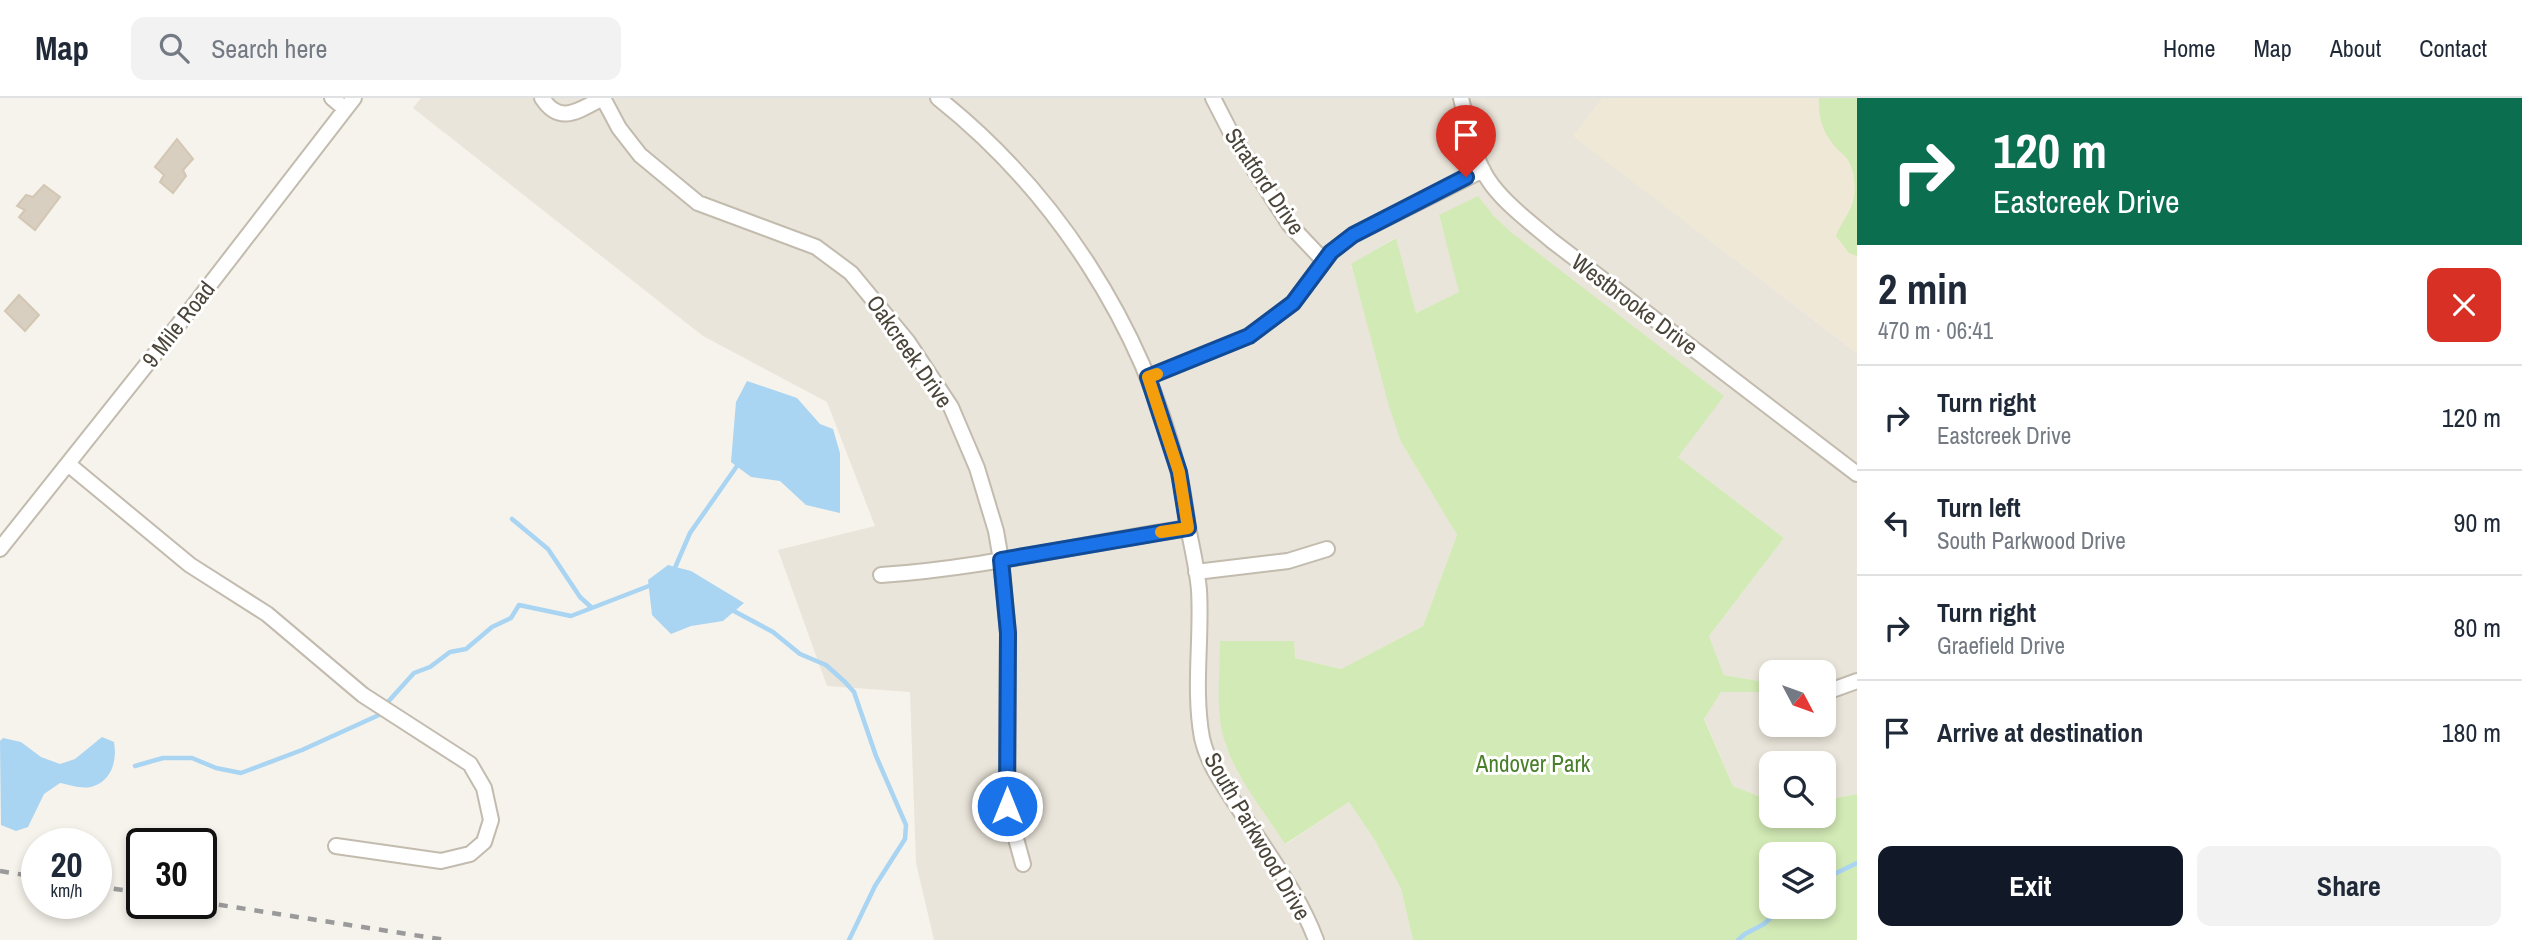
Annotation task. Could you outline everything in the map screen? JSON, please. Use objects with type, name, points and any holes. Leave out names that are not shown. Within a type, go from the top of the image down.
[{"type":"street","points":[[332,98],[350,104]]},
{"type":"street","name":"Oakcreek Drive","points":[[542,98],[550,110],[564,115],[603,98],[619,128],[640,155],[698,203],[816,247],[831,256],[859,281],[908,342],[951,407],[977,468],[996,531],[1001,560],[1008,633],[1007,806],[1023,864]]},
{"type":"street","name":"South Parkwood Drive","points":[[939,98],[986,140],[1057,219],[1111,302],[1148,377],[1179,472],[1199,590],[1199,710],[1202,739],[1221,783],[1283,876],[1315,940]]},
{"type":"street","name":"Stratford Drive","points":[[1213,98],[1232,135],[1289,224],[1323,260]]},
{"type":"street","name":"Westbrooke Drive","points":[[1461,98],[1472,144],[1483,170],[1508,204],[1551,240],[1857,474]]},
{"type":"street","name":"9 Mile Road","points":[[0,549],[350,104]]},
{"type":"street","points":[[1148,377],[1249,336],[1293,303],[1323,260],[1353,235],[1483,170]]},
{"type":"street","points":[[68,464],[190,565],[267,614],[363,695],[470,764],[484,788],[491,820],[484,842],[470,854],[442,860],[336,846]]},
{"type":"street","points":[[881,575],[918,573],[1188,528]]},
{"type":"street","points":[[1196,572],[1289,561],[1327,549]]},
{"type":"street","points":[[1836,689],[1857,681]]},
{"type":"shaded area","points":[[421,98],[1603,98],[1574,136],[1857,353],[1857,794],[1836,798],[1836,751],[1759,751],[1759,796],[1733,786],[1704,718],[1721,692],[1759,692],[1759,737],[1836,737],[1836,660],[1759,660],[1759,681],[1724,675],[1709,636],[1784,538],[1678,457],[1512,233],[1493,215],[1439,216],[1460,292],[1416,313],[1395,238],[1351,265],[1401,442],[1457,535],[1423,626],[1341,669],[1295,658],[1293,641],[1220,642],[1222,730],[1239,774],[1286,844],[1349,802],[1374,839],[1401,889],[1413,940],[934,940],[916,863],[910,692],[827,686],[778,550],[875,526],[827,402],[703,336],[413,108]]},
{"type":"shaded area","points":[[1603,98],[1857,98],[1857,353],[1573,136]]},
{"type":"green space","points":[[1819,98],[1857,98],[1857,256],[1849,253],[1836,236],[1853,203],[1854,178],[1848,160],[1823,128]]},
{"type":"green space","name":"Andover Park","points":[[1478,196],[1512,233],[1724,396],[1678,457],[1784,538],[1709,636],[1724,675],[1759,681],[1759,692],[1721,692],[1704,719],[1733,786],[1759,796],[1759,828],[1836,828],[1836,798],[1857,794],[1857,940],[1413,940],[1401,889],[1374,839],[1349,802],[1285,844],[1249,791],[1233,762],[1222,732],[1219,699],[1220,641],[1294,641],[1295,658],[1341,669],[1423,626],[1457,535],[1401,442],[1351,264],[1396,238],[1416,313],[1459,292],[1439,215]]},
{"type":"water","points":[[747,381],[797,398],[820,424],[833,429],[840,453],[840,513],[806,505],[780,481],[751,477],[731,462],[736,402]]},
{"type":"water","points":[[668,565],[691,571],[744,603],[723,621],[691,626],[671,634],[652,615],[648,580]]},
{"type":"water","points":[[102,737],[114,742],[114,762],[106,779],[90,787],[60,783],[44,794],[28,827],[16,831],[1,825],[0,741],[3,738],[21,742],[41,757],[60,764],[75,759]]},
{"type":"building","points":[[177,139],[193,159],[183,170],[186,176],[173,193],[160,182],[164,175],[155,167]]},
{"type":"building","points":[[44,185],[60,197],[35,230],[19,217],[25,210],[17,206],[26,195],[33,197]]},
{"type":"building","points":[[19,295],[39,315],[25,331],[5,311]]},
{"type":"waterway","points":[[674,570],[690,533],[737,466]]},
{"type":"waterway","points":[[512,519],[548,549],[580,597],[591,607]]},
{"type":"waterway","points":[[386,704],[414,673],[430,667],[450,652],[466,649],[492,627],[511,618],[519,605],[571,616],[654,584]]},
{"type":"waterway","points":[[732,610],[773,632],[800,654],[826,665],[854,692],[876,756],[906,825],[905,839],[875,886],[849,940]]},
{"type":"waterway","points":[[135,766],[163,758],[192,758],[216,768],[241,773],[302,750],[379,715]]},
{"type":"waterway","points":[[1836,873],[1857,863]]},
{"type":"waterway","points":[[1738,940],[1770,919]]},
{"type":"railway","points":[[0,871],[21,874]]},
{"type":"railway","points":[[112,888],[126,891]]},
{"type":"railway","points":[[217,904],[446,940]]},
{"type":"slow traffic","points":[[1157,374],[1148,377],[1179,472],[1188,528],[1161,532]]},
{"type":"route","points":[[1007,806],[1008,633],[1001,560],[1188,528],[1179,472],[1148,377],[1249,336],[1293,303],[1317,267],[1353,235],[1466,177]]}]
